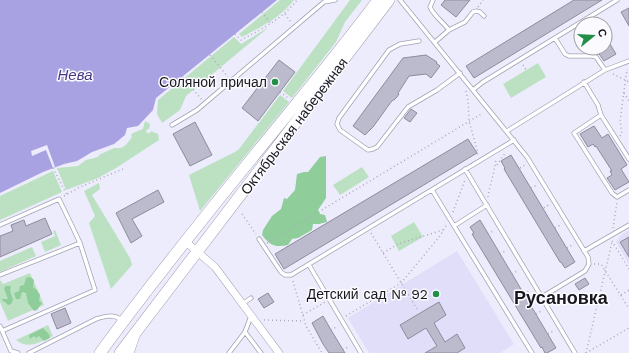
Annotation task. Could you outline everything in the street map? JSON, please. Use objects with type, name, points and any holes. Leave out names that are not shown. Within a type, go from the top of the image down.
[{"type":"main road","name":"Октябрьская набережная","points":[[100,353],[378,0]]},
{"type":"main road","name":"Октябрьская набережная","points":[[120,353],[389,0]]},
{"type":"street","points":[[186,242],[215,267],[279,353]]},
{"type":"street","points":[[130,353],[140,326]]},
{"type":"lane","points":[[172,125],[197,110],[324,2],[335,0]]},
{"type":"lane","points":[[400,0],[460,73],[488,110],[507,131],[512,141],[528,157],[588,258],[588,264],[585,271],[542,297]]},
{"type":"lane","points":[[433,0],[430,7],[433,13],[449,30]]},
{"type":"lane","points":[[473,90],[483,82],[617,0]]},
{"type":"lane","points":[[435,42],[449,30],[465,22],[473,12],[480,12],[484,16]]},
{"type":"lane","points":[[555,38],[565,54],[569,56],[596,57],[605,70]]},
{"type":"lane","points":[[419,41],[400,44],[389,50],[338,118],[340,130],[368,150],[373,149],[377,147],[408,107],[437,90],[460,73]]},
{"type":"lane","points":[[507,131],[605,70],[628,62]]},
{"type":"lane","points":[[584,82],[598,105],[601,115],[629,160]]},
{"type":"lane","points":[[601,115],[574,133],[612,193],[618,197],[629,190]]},
{"type":"lane","points":[[260,239],[281,272],[285,275],[291,275],[512,141]]},
{"type":"lane","points":[[465,169],[575,353]]},
{"type":"lane","points":[[432,190],[532,353]]},
{"type":"lane","points":[[0,225],[58,199],[80,243],[95,290],[2,331]]},
{"type":"lane","points":[[454,226],[487,205]]},
{"type":"lane","points":[[584,251],[629,225]]},
{"type":"lane","points":[[0,275],[80,243]]},
{"type":"lane","points":[[309,264],[361,353]]},
{"type":"lane","points":[[242,304],[251,298]]},
{"type":"lane","points":[[29,353],[96,319],[106,316],[116,316],[124,321]]},
{"type":"lane","points":[[229,353],[245,332],[250,316]]},
{"type":"lane","points":[[0,326],[11,351],[18,353]]},
{"type":"lane","points":[[245,332],[260,353]]},
{"type":"path","points":[[235,34],[241,40],[271,24],[285,14],[297,0]]},
{"type":"path","points":[[262,12],[271,24]]},
{"type":"path","points":[[285,14],[296,27]]},
{"type":"path","points":[[210,55],[231,81]]},
{"type":"path","points":[[617,141],[622,133],[620,121],[628,62]]},
{"type":"path","points":[[605,70],[629,82]]},
{"type":"path","points":[[182,77],[205,103]]},
{"type":"path","points":[[466,90],[469,121],[478,153],[472,159]]},
{"type":"path","points":[[280,92],[292,100]]},
{"type":"path","points":[[624,93],[629,101]]},
{"type":"path","points":[[263,245],[488,110]]},
{"type":"path","points":[[487,205],[491,179],[500,159],[507,151],[512,141]]},
{"type":"path","points":[[496,150],[496,167]]},
{"type":"path","points":[[53,168],[67,195]]},
{"type":"path","points":[[58,199],[123,169]]},
{"type":"path","points":[[331,330],[342,321],[401,283],[450,219],[468,174]]},
{"type":"path","points":[[614,234],[613,228],[618,197]]},
{"type":"path","points":[[242,214],[260,239]]},
{"type":"path","points":[[368,228],[417,309]]},
{"type":"path","points":[[383,253],[398,244],[443,230]]},
{"type":"path","points":[[586,353],[612,241],[629,269]]},
{"type":"path","points":[[568,248],[578,242]]},
{"type":"path","points":[[588,264],[601,264],[629,309]]},
{"type":"path","points":[[291,275],[304,321],[322,353]]},
{"type":"path","points":[[621,295],[629,290]]},
{"type":"path","points":[[303,315],[329,299]]},
{"type":"path","points":[[260,320],[304,321]]},
{"type":"path","points":[[586,353],[629,328]]},
{"type":"path","points":[[343,350],[355,342]]},
{"type":"shaded area","points":[[629,230],[629,264],[616,242],[620,236]]},
{"type":"shaded area","name":"Детский сад № 92","points":[[457,251],[514,344],[500,353],[369,353],[348,318]]},
{"type":"green space","points":[[280,0],[294,0],[283,12],[270,22],[242,37],[239,34]]},
{"type":"green space","points":[[350,0],[362,0],[345,22],[336,42],[292,98],[283,91]]},
{"type":"green space","points":[[269,27],[186,96],[180,110],[162,123],[157,114],[158,100],[234,37],[241,44]]},
{"type":"green space","points":[[538,63],[546,77],[511,98],[503,84]]},
{"type":"green space","points":[[280,95],[289,102],[200,211],[189,175],[239,149]]},
{"type":"green space","points":[[145,121],[150,124],[149,129],[146,130],[147,133],[150,133],[151,131],[158,134],[159,140],[98,178],[66,190],[57,168],[78,166],[86,160],[98,157],[99,155],[114,148],[121,148],[126,145],[133,133],[143,129]]},
{"type":"green space","points":[[326,156],[326,198],[318,210],[320,214],[325,215],[327,222],[313,224],[312,230],[298,238],[292,239],[288,245],[273,245],[262,235],[263,230],[272,216],[281,209],[284,198],[287,199],[295,190],[297,174],[308,172],[320,157]]},
{"type":"green space","points":[[362,167],[369,177],[340,195],[333,185]]},
{"type":"green space","points":[[53,171],[62,192],[0,220],[0,196]]},
{"type":"green space","points":[[99,183],[100,189],[92,195],[130,258],[132,265],[111,289],[89,223],[95,216],[84,191]]},
{"type":"green space","points":[[414,222],[423,237],[399,251],[391,236]]},
{"type":"green space","points":[[55,230],[61,245],[45,252],[41,242],[55,236],[53,231]]},
{"type":"green space","points":[[32,247],[36,256],[0,272],[0,261]]},
{"type":"green space","points":[[30,273],[44,305],[8,321],[0,302],[0,280],[3,284]]},
{"type":"green space","points":[[30,277],[34,280],[33,287],[40,295],[39,301],[42,303],[37,310],[34,311],[28,303],[26,293],[22,292],[20,299],[16,299],[14,293],[19,291],[20,286],[24,285],[26,278]]},
{"type":"green space","points":[[6,286],[11,286],[10,290],[13,300],[11,304],[8,305],[2,299],[8,299],[4,288]]},
{"type":"green space","points":[[48,325],[53,336],[44,341],[30,345],[16,340]]},
{"type":"green space","points":[[43,328],[49,334],[50,338],[44,341],[39,336],[36,338],[34,336],[30,339],[29,335]]},
{"type":"water","name":"Нева","points":[[0,0],[277,0],[156,98],[153,110],[138,126],[127,128],[125,135],[114,144],[92,152],[77,161],[43,172],[0,193]]},
{"type":"pier","points":[[47,145],[55,167],[53,168],[46,150],[32,156],[31,151]]},
{"type":"building","points":[[445,0],[470,0],[456,17],[441,5]]},
{"type":"building","points":[[574,0],[602,0],[576,16],[573,16],[573,18],[474,78],[466,66]]},
{"type":"building","points":[[629,8],[629,26],[621,12]]},
{"type":"building","points":[[426,55],[437,62],[436,63],[440,66],[431,78],[426,74],[409,76],[397,97],[391,102],[373,127],[365,135],[353,126],[403,58]]},
{"type":"building","points":[[601,56],[613,56],[604,61]]},
{"type":"building","name":"Соляной причал","points":[[279,60],[295,72],[258,121],[242,108]]},
{"type":"building","points":[[411,109],[417,113],[410,122],[404,118]]},
{"type":"building","points":[[195,122],[212,155],[190,166],[173,134]]},
{"type":"building","points":[[594,126],[602,138],[608,134],[627,165],[621,169],[629,182],[615,190],[607,178],[612,175],[610,171],[612,171],[596,146],[595,147],[593,144],[588,147],[580,134]]},
{"type":"building","points":[[468,139],[477,153],[284,269],[275,254]]},
{"type":"building","points":[[511,155],[575,262],[565,268],[504,169],[505,168],[501,161]]},
{"type":"building","points":[[158,190],[164,202],[132,219],[142,236],[131,243],[116,213]]},
{"type":"building","points":[[45,218],[52,234],[0,257],[0,236],[13,231],[11,225],[24,220],[26,226]]},
{"type":"building","points":[[480,220],[556,348],[547,353],[545,353],[542,347],[541,348],[472,234],[474,233],[470,227]]},
{"type":"building","points":[[629,237],[629,257],[620,242]]},
{"type":"building","points":[[585,278],[589,284],[579,290],[575,284]]},
{"type":"building","points":[[268,293],[274,302],[264,308],[258,299]]},
{"type":"building","points":[[439,302],[446,315],[434,323],[445,342],[457,334],[465,348],[457,353],[425,353],[437,346],[426,328],[408,339],[400,325]]},
{"type":"building","points":[[65,308],[71,323],[57,329],[51,314]]},
{"type":"building","points":[[323,316],[345,353],[329,353],[323,344],[312,323]]},
{"type":"place","name":"Соляной причал","points":[[275,82]]},
{"type":"place","name":"Детский сад № 92","points":[[436,294]]},
{"type":"district","name":"Русановка","points":[[561,297]]}]
